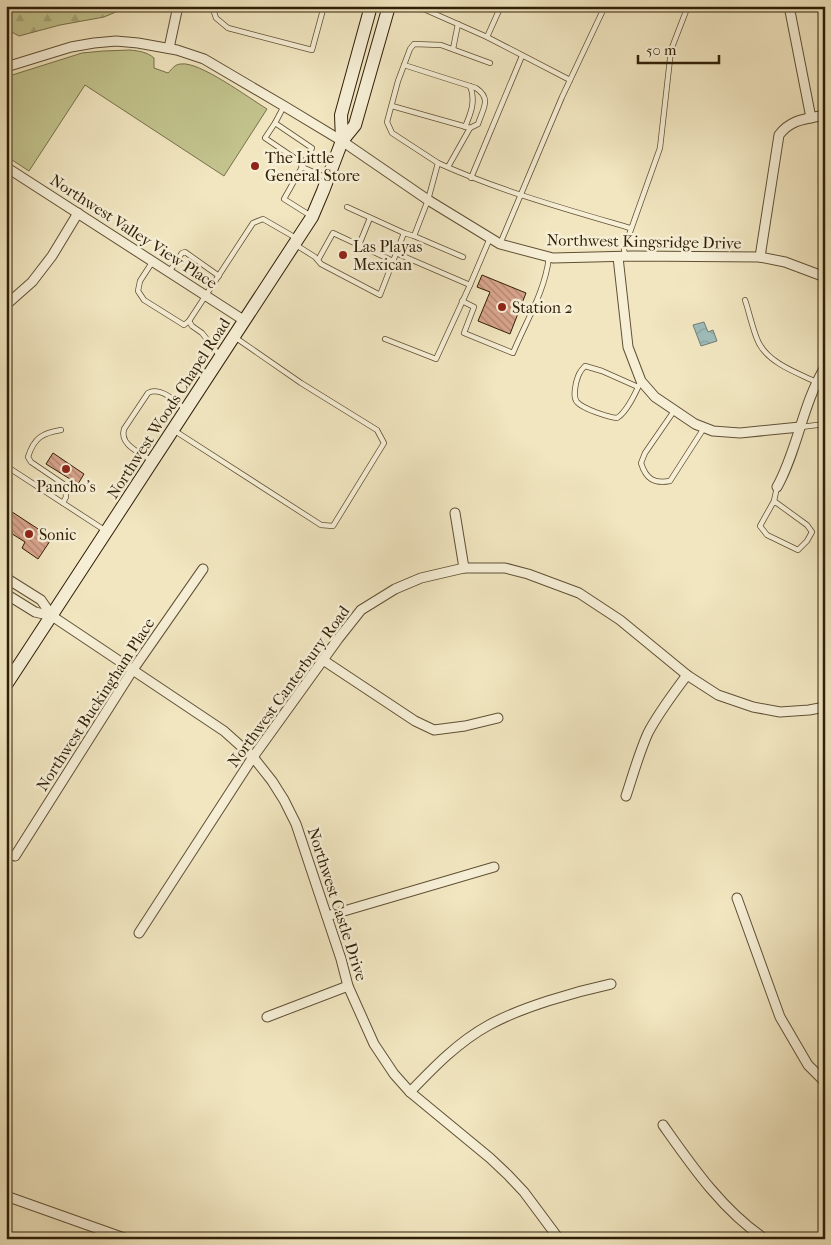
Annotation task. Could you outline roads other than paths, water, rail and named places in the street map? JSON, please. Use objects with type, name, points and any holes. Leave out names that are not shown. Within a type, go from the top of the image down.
[{"type":"main road","name":"Northwest Woods Chapel Road","points":[[342,141],[341,115],[371,6]]},
{"type":"main road","name":"Northwest Woods Chapel Road","points":[[6,685],[312,216],[342,141],[355,125],[389,6]]},
{"type":"street","points":[[169,48],[178,6]]},
{"type":"street","points":[[789,6],[811,118]]},
{"type":"street","name":"Northwest Kingsridge Drive","points":[[6,67],[71,47],[94,43],[116,41],[169,48],[204,59],[284,106],[342,141],[428,200],[500,244],[549,257],[760,257],[785,262],[825,277]]},
{"type":"street","points":[[760,257],[779,135],[786,126],[794,122],[825,115]]},
{"type":"street","name":"Northwest Valley View Place","points":[[6,167],[245,321]]},
{"type":"street","points":[[6,306],[32,282],[52,256],[78,213]]},
{"type":"street","points":[[622,257],[628,347],[640,384],[674,411],[713,431],[740,433],[800,427]]},
{"type":"street","points":[[777,487],[786,471],[816,382],[825,367]]},
{"type":"street","points":[[455,512],[464,568]]},
{"type":"street","name":"Northwest Buckingham Place","points":[[16,856],[132,671],[202,568]]},
{"type":"street","name":"Northwest Canterbury Road","points":[[139,933],[253,757],[338,638],[361,610],[376,600],[420,578],[464,568],[505,568],[528,574],[579,593],[636,631],[687,675],[718,695],[753,707],[780,712],[825,707]]},
{"type":"street","points":[[6,578],[41,600],[52,616]]},
{"type":"street","points":[[6,594],[35,612],[52,616]]},
{"type":"street","name":"Northwest Castle Drive","points":[[52,616],[224,731],[253,757],[272,781],[296,824],[348,986],[374,1044],[394,1074],[410,1092],[508,1175],[524,1192],[559,1239]]},
{"type":"street","points":[[323,660],[415,721],[434,730],[465,726],[498,718]]},
{"type":"street","points":[[626,796],[649,732],[659,714],[687,675]]},
{"type":"street","points":[[327,916],[494,867]]},
{"type":"street","points":[[736,898],[780,1017],[808,1065],[825,1082]]},
{"type":"street","points":[[410,1092],[442,1059],[488,1025],[524,1010],[588,989],[611,984]]},
{"type":"street","points":[[267,1017],[348,986]]},
{"type":"street","points":[[663,1125],[719,1198],[748,1228],[765,1239]]},
{"type":"street","points":[[6,1196],[127,1239]]},
{"type":"lane","points":[[212,6],[216,18],[228,28],[312,50],[324,6]]},
{"type":"lane","points":[[487,37],[501,6]]},
{"type":"lane","points":[[500,244],[570,80],[604,6]]},
{"type":"lane","points":[[622,257],[630,228],[660,148],[671,50],[688,6]]},
{"type":"lane","points":[[420,7],[487,37],[570,80]]},
{"type":"lane","points":[[453,49],[458,24]]},
{"type":"lane","points":[[490,64],[441,45],[414,44],[404,65],[387,122],[392,133],[438,163],[472,178],[520,196],[630,228]]},
{"type":"lane","points":[[472,178],[522,56]]},
{"type":"lane","points":[[392,106],[468,128],[478,124],[486,101],[484,94],[470,86],[404,65]]},
{"type":"lane","points":[[448,167],[468,128],[473,101],[473,93],[470,86]]},
{"type":"lane","points":[[284,106],[266,138],[299,161],[302,167],[328,178]]},
{"type":"lane","points":[[275,124],[312,148],[284,199],[312,216]]},
{"type":"lane","points":[[414,236],[428,200],[438,163]]},
{"type":"lane","points":[[347,207],[463,257]]},
{"type":"lane","points":[[359,245],[370,218]]},
{"type":"lane","points":[[153,261],[139,284],[140,295],[144,300],[182,324],[186,324],[254,223],[263,219],[296,242],[321,264],[380,295],[404,233]]},
{"type":"lane","points":[[318,260],[332,233],[393,261]]},
{"type":"lane","points":[[385,339],[436,359],[490,238]]},
{"type":"lane","points":[[168,272],[184,252],[219,276]]},
{"type":"lane","points":[[396,253],[470,285]]},
{"type":"lane","points":[[462,301],[474,306],[464,333],[513,353],[538,302],[548,271],[549,257]]},
{"type":"lane","points":[[746,300],[760,345],[771,356],[787,367],[816,382]]},
{"type":"lane","points":[[189,321],[192,326],[201,331],[221,358]]},
{"type":"lane","points":[[174,430],[321,525],[333,526],[384,443],[381,436],[377,430],[234,337]]},
{"type":"lane","points":[[585,366],[640,384],[623,414],[617,418],[607,416],[582,405],[577,402],[574,395],[580,372],[585,366]]},
{"type":"lane","points":[[153,462],[125,442],[122,434],[124,429],[151,391],[160,392],[187,410]]},
{"type":"lane","points":[[674,411],[645,453],[641,463],[643,471],[649,478],[658,483],[670,481],[704,428]]},
{"type":"lane","points":[[800,427],[825,424]]},
{"type":"lane","points":[[61,430],[48,432],[40,436],[30,450],[28,457],[32,462],[65,485],[66,491],[63,503]]},
{"type":"lane","points":[[6,466],[107,532]]},
{"type":"lane","points":[[774,501],[807,525],[812,532],[807,541],[798,550],[767,535],[760,526],[774,501],[777,487]]},
{"type":"water","points":[[704,322],[708,332],[713,330],[717,341],[701,346],[693,325]]},
{"type":"place","name":"The Little General Store","points":[[255,166]]},
{"type":"place","name":"Las Playas Mexican","points":[[343,255]]},
{"type":"place","name":"Station 2","points":[[502,307]]},
{"type":"place","name":"Pancho's","points":[[66,469]]},
{"type":"place","name":"Sonic","points":[[29,534]]}]
